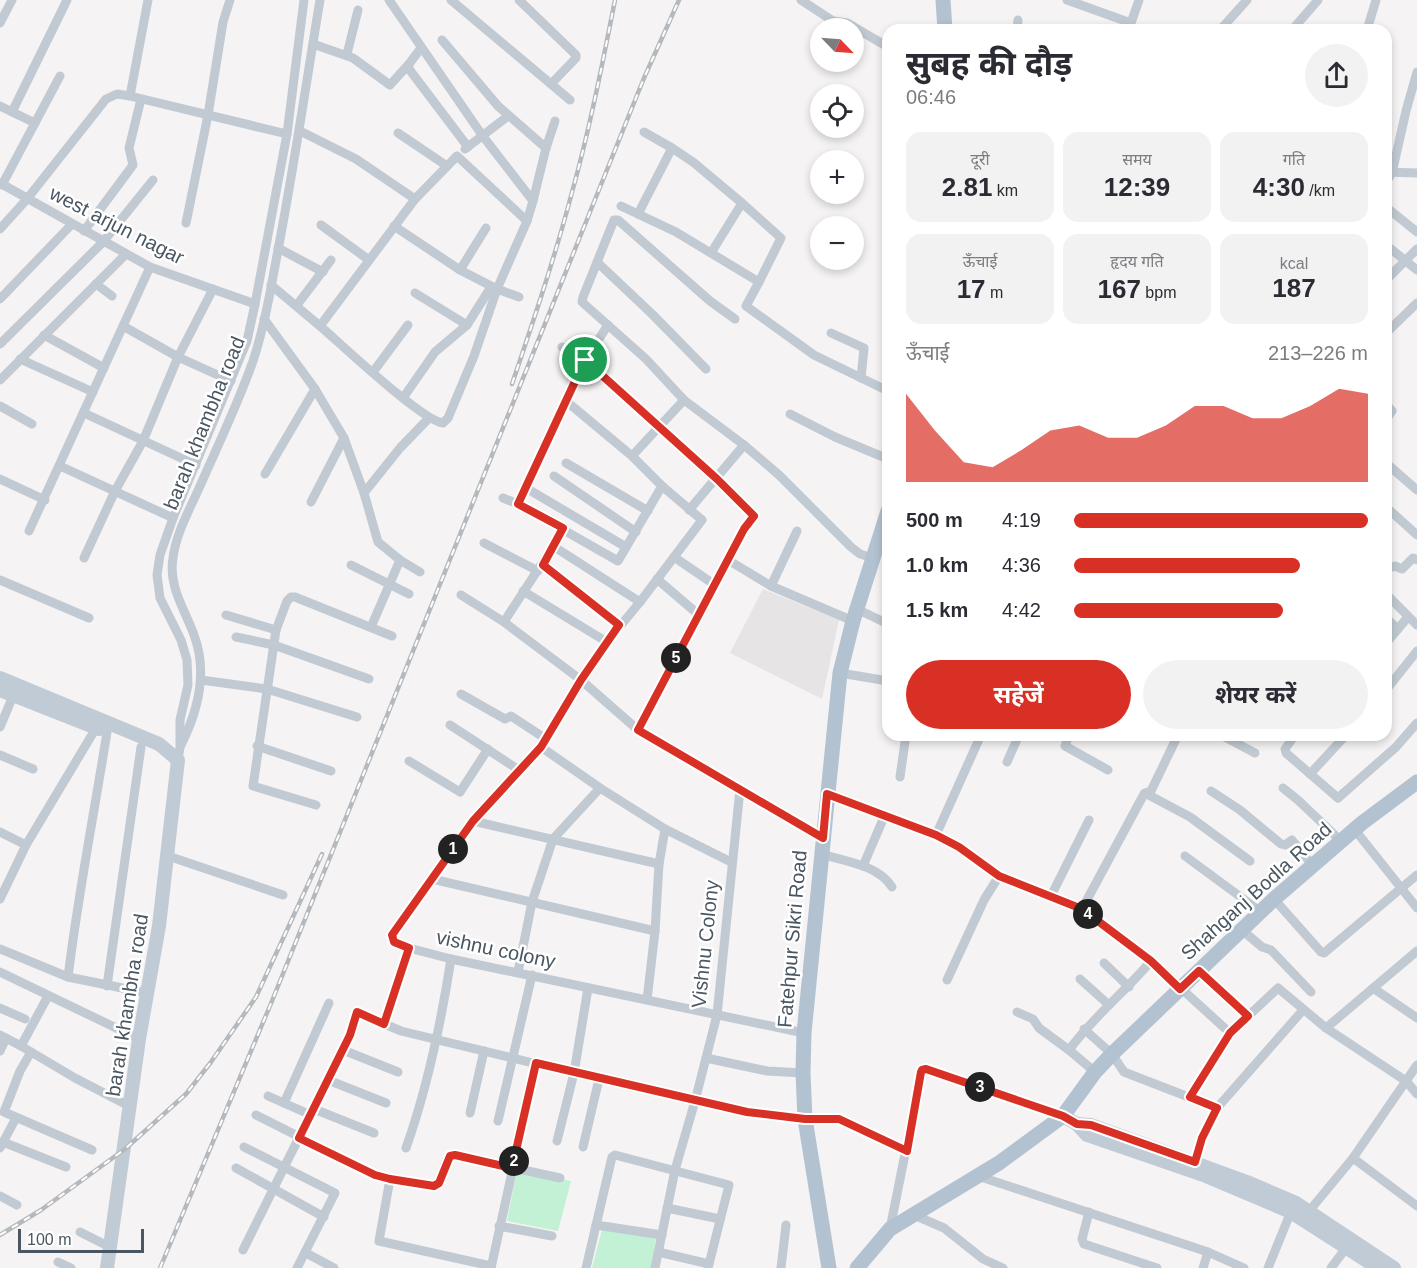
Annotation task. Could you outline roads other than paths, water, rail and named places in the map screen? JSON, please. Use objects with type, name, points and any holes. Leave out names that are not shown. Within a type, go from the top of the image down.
[{"type":"main road","points":[[943,0],[945,24]]},
{"type":"main road","name":"Fatehpur Sikri Road","points":[[829,1268],[805,1119],[804,1033],[840,673],[855,615],[882,530]]},
{"type":"main road","name":"Shahganj Bodla Road","points":[[857,1268],[890,1229],[999,1163],[1063,1116],[1095,1072],[1112,1054],[1274,899],[1355,830],[1417,782]]},
{"type":"street","points":[[0,23],[12,0]]},
{"type":"street","points":[[12,112],[67,0]]},
{"type":"street","points":[[130,96],[148,0]]},
{"type":"street","points":[[186,223],[208,115],[223,22],[230,0]]},
{"type":"street","name":"barah khambha road","points":[[107,1268],[139,1039],[159,926],[168,856],[175,753],[188,685],[187,660],[181,640],[160,598],[157,575],[160,555],[173,518],[247,341],[287,134],[304,0]]},
{"type":"street","name":"barah khambha road","points":[[175,753],[192,723],[201,680],[200,659],[194,636],[175,590],[172,558],[187,516],[227,427],[253,361],[264,320],[300,131],[320,0]]},
{"type":"street","points":[[389,0],[482,135],[533,201]]},
{"type":"street","points":[[451,0],[570,100]]},
{"type":"street","points":[[519,0],[576,55],[576,58],[551,84]]},
{"type":"street","points":[[801,0],[833,21],[847,23],[882,43]]},
{"type":"street","points":[[1067,0],[1125,24]]},
{"type":"street","points":[[1131,24],[1139,0]]},
{"type":"street","points":[[1225,24],[1246,0]]},
{"type":"street","points":[[1297,24],[1318,0]]},
{"type":"street","points":[[1369,24],[1376,0]]},
{"type":"street","points":[[347,54],[358,9]]},
{"type":"street","points":[[442,40],[498,106],[546,148]]},
{"type":"street","points":[[313,45],[347,54],[390,85],[421,48]]},
{"type":"street","points":[[408,65],[468,147]]},
{"type":"street","points":[[1392,161],[1417,72]]},
{"type":"street","points":[[1,184],[60,76]]},
{"type":"street","points":[[0,229],[29,200],[105,99],[117,94],[287,134]]},
{"type":"street","points":[[84,231],[133,165],[129,148],[141,99]]},
{"type":"street","points":[[0,106],[35,123]]},
{"type":"street","points":[[320,326],[415,199],[457,156],[508,116]]},
{"type":"street","points":[[271,285],[403,398],[429,418],[443,423],[448,418],[474,356],[494,288],[527,221],[555,121]]},
{"type":"street","points":[[300,131],[356,159],[415,199]]},
{"type":"street","points":[[644,132],[693,162],[781,238],[746,306],[814,354],[882,388]]},
{"type":"street","points":[[398,133],[447,166]]},
{"type":"street","points":[[638,214],[672,148]]},
{"type":"street","points":[[457,156],[527,221]]},
{"type":"street","points":[[1392,172],[1417,173]]},
{"type":"street","points":[[0,344],[103,242],[153,180]]},
{"type":"street","name":"west arjun nagar","points":[[1,184],[150,267],[255,304]]},
{"type":"street","points":[[711,253],[742,203]]},
{"type":"street","points":[[621,206],[676,232],[759,282]]},
{"type":"street","points":[[1392,212],[1417,232]]},
{"type":"street","points":[[735,319],[710,301],[618,220],[614,220],[582,302],[646,359],[684,400],[744,445],[778,475],[850,547],[860,554],[873,558]]},
{"type":"street","points":[[0,299],[72,224]]},
{"type":"street","points":[[321,225],[369,260]]},
{"type":"street","points":[[394,226],[460,270],[494,288],[519,297]]},
{"type":"street","points":[[460,270],[486,228]]},
{"type":"street","points":[[278,248],[322,272]]},
{"type":"street","points":[[1392,249],[1417,270]]},
{"type":"street","points":[[1392,274],[1417,249]]},
{"type":"street","points":[[0,380],[126,254]]},
{"type":"street","points":[[297,305],[331,260]]},
{"type":"street","points":[[597,262],[706,369]]},
{"type":"street","points":[[29,531],[150,267]]},
{"type":"street","points":[[96,284],[112,296]]},
{"type":"street","points":[[403,398],[435,352],[467,325],[494,288]]},
{"type":"street","points":[[84,558],[115,491],[142,441],[178,357],[213,290]]},
{"type":"street","points":[[415,293],[467,325]]},
{"type":"street","points":[[1392,327],[1417,303]]},
{"type":"street","points":[[264,320],[315,389],[344,438],[364,493],[376,538],[399,560],[420,572]]},
{"type":"street","points":[[373,372],[408,325]]},
{"type":"street","points":[[518,504],[585,360],[608,325]]},
{"type":"street","points":[[123,326],[178,357],[231,381]]},
{"type":"street","points":[[831,333],[864,348],[861,378]]},
{"type":"street","points":[[44,335],[104,368]]},
{"type":"street","points":[[562,347],[585,360],[717,479],[754,516],[744,529],[638,730]]},
{"type":"street","points":[[20,359],[93,392]]},
{"type":"street","points":[[265,474],[315,389]]},
{"type":"street","points":[[632,456],[684,400]]},
{"type":"street","points":[[566,401],[632,456],[689,510],[744,445]]},
{"type":"street","points":[[0,406],[32,424]]},
{"type":"street","points":[[84,413],[196,465]]},
{"type":"street","points":[[790,414],[835,437],[882,457]]},
{"type":"street","points":[[364,493],[400,448],[429,418]]},
{"type":"street","points":[[311,502],[344,438]]},
{"type":"street","points":[[566,463],[648,511]]},
{"type":"street","points":[[60,466],[173,518]]},
{"type":"street","points":[[1392,468],[1417,489]]},
{"type":"street","points":[[554,476],[636,532]]},
{"type":"street","points":[[0,479],[45,500]]},
{"type":"street","points":[[503,498],[563,528],[617,561],[662,486]]},
{"type":"street","points":[[526,488],[626,547]]},
{"type":"street","name":"vishnu colony","points":[[689,510],[702,520],[640,602],[619,625],[581,680],[544,743],[473,821],[392,935],[394,942],[451,959],[804,1033]]},
{"type":"street","points":[[1392,512],[1417,535]]},
{"type":"street","points":[[504,622],[563,528]]},
{"type":"street","points":[[771,586],[797,531]]},
{"type":"street","points":[[484,543],[540,568],[619,625]]},
{"type":"street","points":[[553,546],[640,602]]},
{"type":"street","points":[[674,557],[715,585]]},
{"type":"street","points":[[1392,567],[1402,569],[1413,559],[1417,560]]},
{"type":"street","points":[[371,627],[399,560]]},
{"type":"street","points":[[728,560],[771,586],[882,622]]},
{"type":"street","points":[[351,565],[410,594]]},
{"type":"street","points":[[0,579],[89,618]]},
{"type":"street","points":[[657,579],[699,615]]},
{"type":"street","points":[[523,591],[607,642]]},
{"type":"street","points":[[461,595],[504,622],[581,680],[638,730],[740,789],[822,846],[884,877],[892,887]]},
{"type":"street","points":[[316,805],[253,786],[276,630],[287,601],[295,597],[392,636]]},
{"type":"street","points":[[1392,600],[1417,625]]},
{"type":"street","points":[[226,615],[276,630]]},
{"type":"street","points":[[1392,636],[1408,617]]},
{"type":"street","points":[[1392,624],[1398,629]]},
{"type":"street","points":[[236,637],[274,645],[369,679]]},
{"type":"street","points":[[1392,682],[1417,651]]},
{"type":"street","points":[[840,673],[882,680]]},
{"type":"street","points":[[0,678],[159,744],[175,753]]},
{"type":"street","points":[[201,680],[267,689],[357,717]]},
{"type":"street","points":[[0,727],[6,693],[141,747],[175,753]]},
{"type":"street","points":[[461,694],[505,719],[511,716],[600,788],[665,829],[731,862]]},
{"type":"street","points":[[1290,741],[1285,751],[1338,798],[1396,747],[1417,723]]},
{"type":"street","points":[[450,725],[519,770]]},
{"type":"street","points":[[0,899],[26,845],[101,730]]},
{"type":"street","points":[[68,977],[76,905],[84,875],[101,730]]},
{"type":"street","points":[[900,777],[905,741]]},
{"type":"street","points":[[936,835],[978,741]]},
{"type":"street","points":[[1007,762],[1016,741]]},
{"type":"street","points":[[1067,741],[1065,746],[1108,770]]},
{"type":"street","points":[[1082,909],[1145,793],[1151,791],[1175,741]]},
{"type":"street","points":[[1232,741],[1254,753]]},
{"type":"street","points":[[1310,774],[1340,741]]},
{"type":"street","points":[[107,986],[141,747]]},
{"type":"street","points":[[257,747],[331,771]]},
{"type":"street","points":[[409,761],[460,792],[488,749]]},
{"type":"street","points":[[0,755],[33,769]]},
{"type":"street","points":[[518,972],[532,902],[553,839],[600,788]]},
{"type":"street","points":[[1283,788],[1342,842]]},
{"type":"street","name":"Vishnu Colony","points":[[655,1268],[675,1170],[696,1101],[717,1015],[740,789]]},
{"type":"street","points":[[1211,791],[1240,810],[1281,843],[1285,844],[1292,840],[1313,866]]},
{"type":"street","points":[[1145,793],[1190,817],[1250,861]]},
{"type":"street","points":[[827,794],[936,835],[959,847],[999,876],[1082,909],[1151,961],[1230,1033]]},
{"type":"street","points":[[863,866],[884,817]]},
{"type":"street","points":[[1052,896],[1089,820]]},
{"type":"street","points":[[473,821],[659,864]]},
{"type":"street","points":[[647,1000],[655,931],[659,864],[665,829]]},
{"type":"street","points":[[1355,830],[1417,908]]},
{"type":"street","points":[[0,832],[26,845]]},
{"type":"street","points":[[168,856],[283,895]]},
{"type":"street","points":[[1185,856],[1261,912]]},
{"type":"street","points":[[1274,899],[1323,953],[1417,875]]},
{"type":"street","points":[[947,980],[984,900],[999,876]]},
{"type":"street","points":[[432,879],[655,931]]},
{"type":"street","points":[[1242,930],[1262,947],[1270,950],[1311,992]]},
{"type":"street","points":[[384,1024],[409,948]]},
{"type":"street","points":[[0,949],[68,977],[147,993]]},
{"type":"street","points":[[1326,1028],[1417,951]]},
{"type":"street","points":[[406,1148],[421,1104],[438,1039],[451,959]]},
{"type":"street","points":[[1069,1050],[1084,1029],[1129,987],[1151,961]]},
{"type":"street","points":[[1104,963],[1129,987]]},
{"type":"street","points":[[1199,971],[1248,1016]]},
{"type":"street","points":[[0,972],[139,1039]]},
{"type":"street","points":[[498,1121],[532,975]]},
{"type":"street","points":[[1080,979],[1109,1005]]},
{"type":"street","points":[[557,1141],[574,1073],[588,988]]},
{"type":"street","points":[[1373,988],[1417,1018]]},
{"type":"street","points":[[1190,1097],[1230,1033],[1276,989],[1281,990],[1326,1028],[1406,1081],[1417,1094]]},
{"type":"street","points":[[21,1046],[48,996]]},
{"type":"street","points":[[284,1102],[329,1003]]},
{"type":"street","points":[[0,1008],[25,1019]]},
{"type":"street","points":[[1195,1162],[1202,1138],[1217,1108],[1303,1010]]},
{"type":"street","points":[[243,1250],[343,1050],[357,1012],[401,1031],[696,1101],[747,1112],[805,1119],[839,1119],[907,1151]]},
{"type":"street","points":[[1017,1012],[1033,1019],[1037,1027],[1095,1072]]},
{"type":"street","points":[[1084,1029],[1112,1054],[1124,1072],[1217,1108]]},
{"type":"street","points":[[0,1051],[3,1037],[131,1107]]},
{"type":"street","points":[[343,1050],[398,1072]]},
{"type":"street","points":[[470,1113],[484,1051]]},
{"type":"street","points":[[31,1052],[20,1071],[4,1110],[6,1114],[92,1150]]},
{"type":"street","points":[[706,1058],[767,1071],[803,1073]]},
{"type":"street","points":[[390,1179],[379,1241],[491,1267],[536,1063]]},
{"type":"street","points":[[1310,1210],[1353,1158],[1417,1065]]},
{"type":"street","points":[[890,1229],[921,1072],[924,1069],[1063,1116],[1077,1124],[1087,1135],[1293,1207],[1310,1210],[1378,1268]]},
{"type":"street","points":[[583,1147],[599,1079]]},
{"type":"street","points":[[328,1080],[386,1103]]},
{"type":"street","points":[[268,1096],[374,1133]]},
{"type":"street","points":[[256,1115],[375,1175],[390,1179],[436,1186],[447,1159],[455,1155],[560,1178]]},
{"type":"street","points":[[16,1118],[1,1145],[66,1167]]},
{"type":"street","points":[[1077,1124],[1091,1125],[1195,1162],[1293,1207],[1349,1244],[1394,1268]]},
{"type":"street","points":[[244,1147],[335,1193],[297,1268]]},
{"type":"street","points":[[586,1268],[613,1156],[729,1185],[708,1266],[658,1252]]},
{"type":"street","points":[[1353,1158],[1417,1206]]},
{"type":"street","points":[[236,1168],[324,1216]]},
{"type":"street","points":[[978,1176],[1208,1252],[1244,1268]]},
{"type":"street","points":[[0,1196],[17,1205]]},
{"type":"street","points":[[1268,1268],[1293,1207]]},
{"type":"street","points":[[667,1208],[720,1219]]},
{"type":"street","points":[[1089,1212],[1082,1239],[1084,1244],[1157,1268]]},
{"type":"street","points":[[914,1215],[944,1228],[983,1259],[1003,1268]]},
{"type":"street","points":[[596,1225],[662,1236]]},
{"type":"street","points":[[781,1268],[786,1225]]},
{"type":"street","points":[[499,1226],[552,1236]]},
{"type":"street","points":[[80,1232],[110,1247]]},
{"type":"street","points":[[1331,1268],[1349,1244]]},
{"type":"street","points":[[1203,1268],[1208,1252]]},
{"type":"street","points":[[306,1253],[334,1268]]},
{"type":"street","points":[[58,1262],[71,1268]]},
{"type":"railway","points":[[512,384],[578,172],[615,0]]},
{"type":"railway","points":[[160,1268],[272,1001],[644,78],[679,0]]},
{"type":"railway","points":[[0,1235],[41,1210],[125,1149],[186,1094],[256,997],[322,854]]}]
